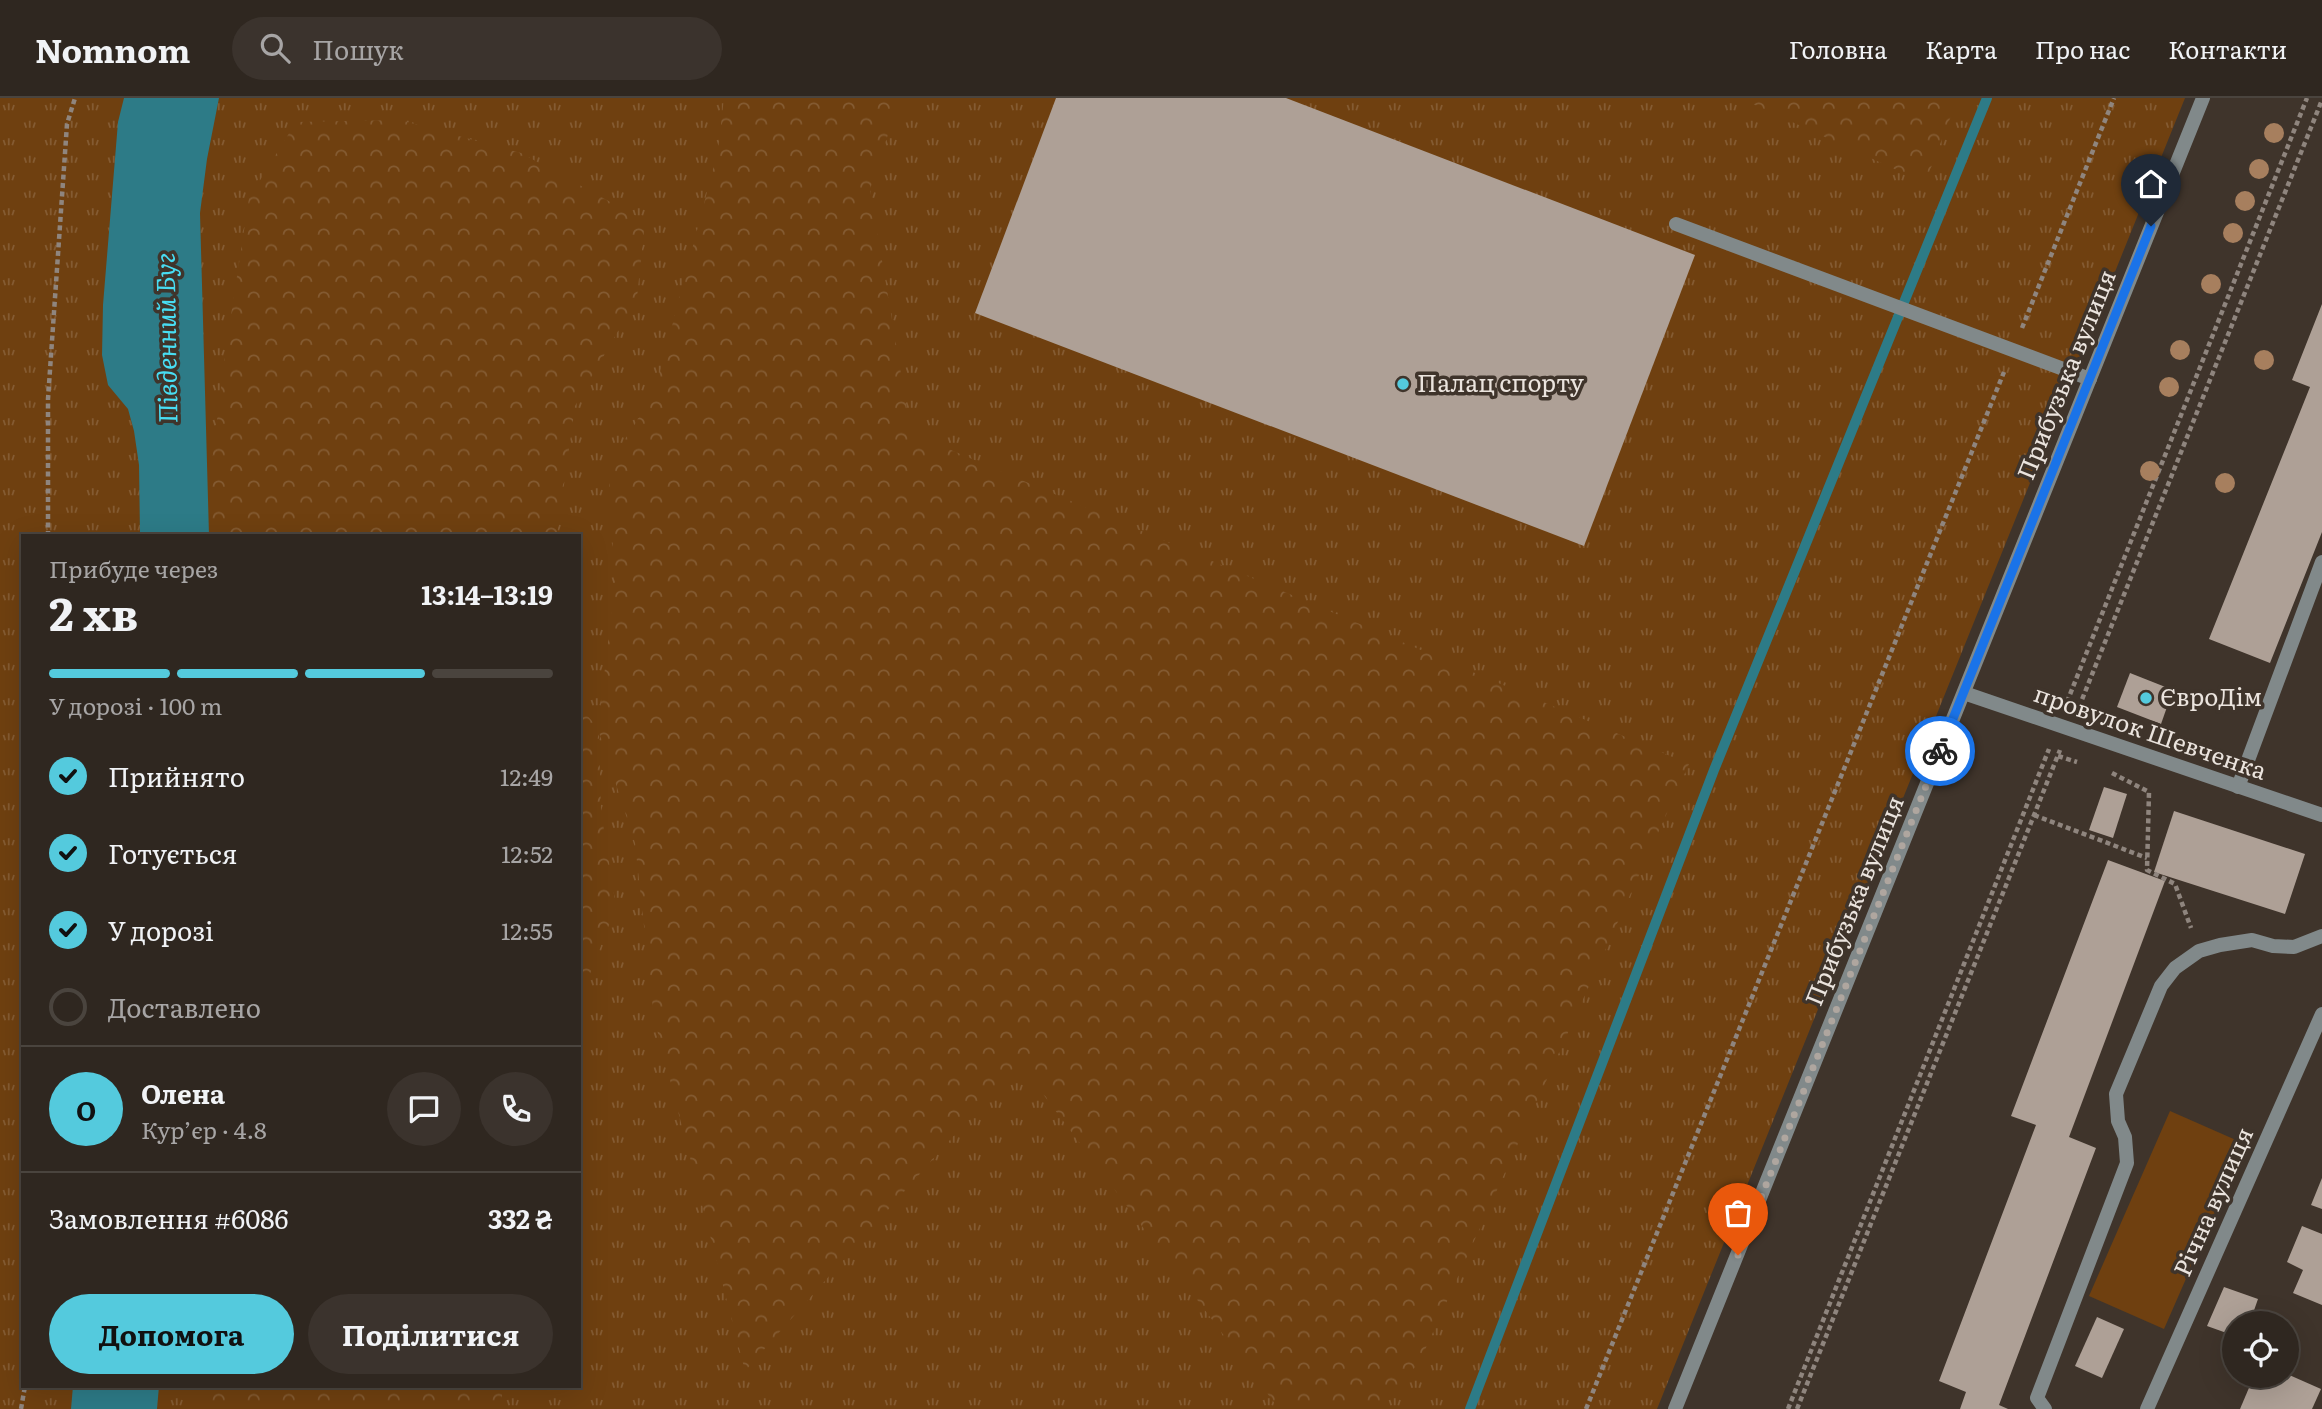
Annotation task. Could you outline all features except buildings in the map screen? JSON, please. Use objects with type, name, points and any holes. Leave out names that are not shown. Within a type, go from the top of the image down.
[{"type":"street","name":"Прибузька вулиця","points":[[1675,1409],[2203,98]]},
{"type":"street","points":[[1676,224],[2090,379]]},
{"type":"street","points":[[2238,787],[2322,562]]},
{"type":"street","name":"провулок Шевченка","points":[[1964,693],[2322,816]]},
{"type":"street","points":[[2045,1409],[2037,1398],[2127,1163],[2124,1137],[2118,1121],[2116,1094],[2161,986],[2175,968],[2199,950],[2252,940],[2273,946],[2294,947],[2322,936]]},
{"type":"street","name":"Річна вулиця","points":[[2147,1409],[2322,1014]]},
{"type":"path","points":[[48,534],[48,399],[67,124],[75,98]]},
{"type":"path","points":[[1586,1409],[2114,98]]},
{"type":"path","points":[[1788,1409],[2307,98]]},
{"type":"path","points":[[2058,756],[2084,764]]},
{"type":"path","points":[[2110,772],[2149,792],[2147,870],[2175,884],[2199,950]]},
{"type":"path","points":[[2034,815],[2147,858]]},
{"type":"path","points":[[21,1409],[24,1388]]},
{"type":"green space","points":[[0,98],[2185,98],[1657,1409],[0,1409]]},
{"type":"green space","points":[[724,98],[900,98],[870,189],[911,433],[1689,764],[1420,1361],[1381,1409],[1279,1409],[1019,1062],[745,1371],[654,1018],[635,843],[599,732],[601,811],[616,907],[581,997],[581,708],[598,728],[615,582],[608,465],[654,395],[718,150]]},
{"type":"green space","points":[[1740,98],[1958,98],[1925,183]]},
{"type":"green space","points":[[400,120],[521,153],[645,221],[637,298],[575,406],[557,534],[209,534],[209,484],[249,198],[296,122]]},
{"type":"green space","points":[[2170,1111],[2245,1144],[2164,1329],[2089,1296]]},
{"type":"green space","points":[[193,1388],[502,1388],[502,1409],[191,1409]]},
{"type":"water","name":"Південний Буг","points":[[124,98],[219,98],[200,213],[209,534],[140,534],[139,465],[134,431],[128,409],[108,385],[102,355],[103,305],[118,122]]},
{"type":"water","points":[[73,1388],[159,1388],[157,1409],[71,1409]]},
{"type":"waterway","points":[[1470,1409],[1714,770],[1987,98]]},
{"type":"way so far","points":[[1738,1255],[1940,751]]},
{"type":"place","name":"Палац спорту","points":[[1403,384]]},
{"type":"place","name":"ЄвроДім","points":[[2146,698]]},
{"type":"route","points":[[1940,751],[2151,226]]}]
